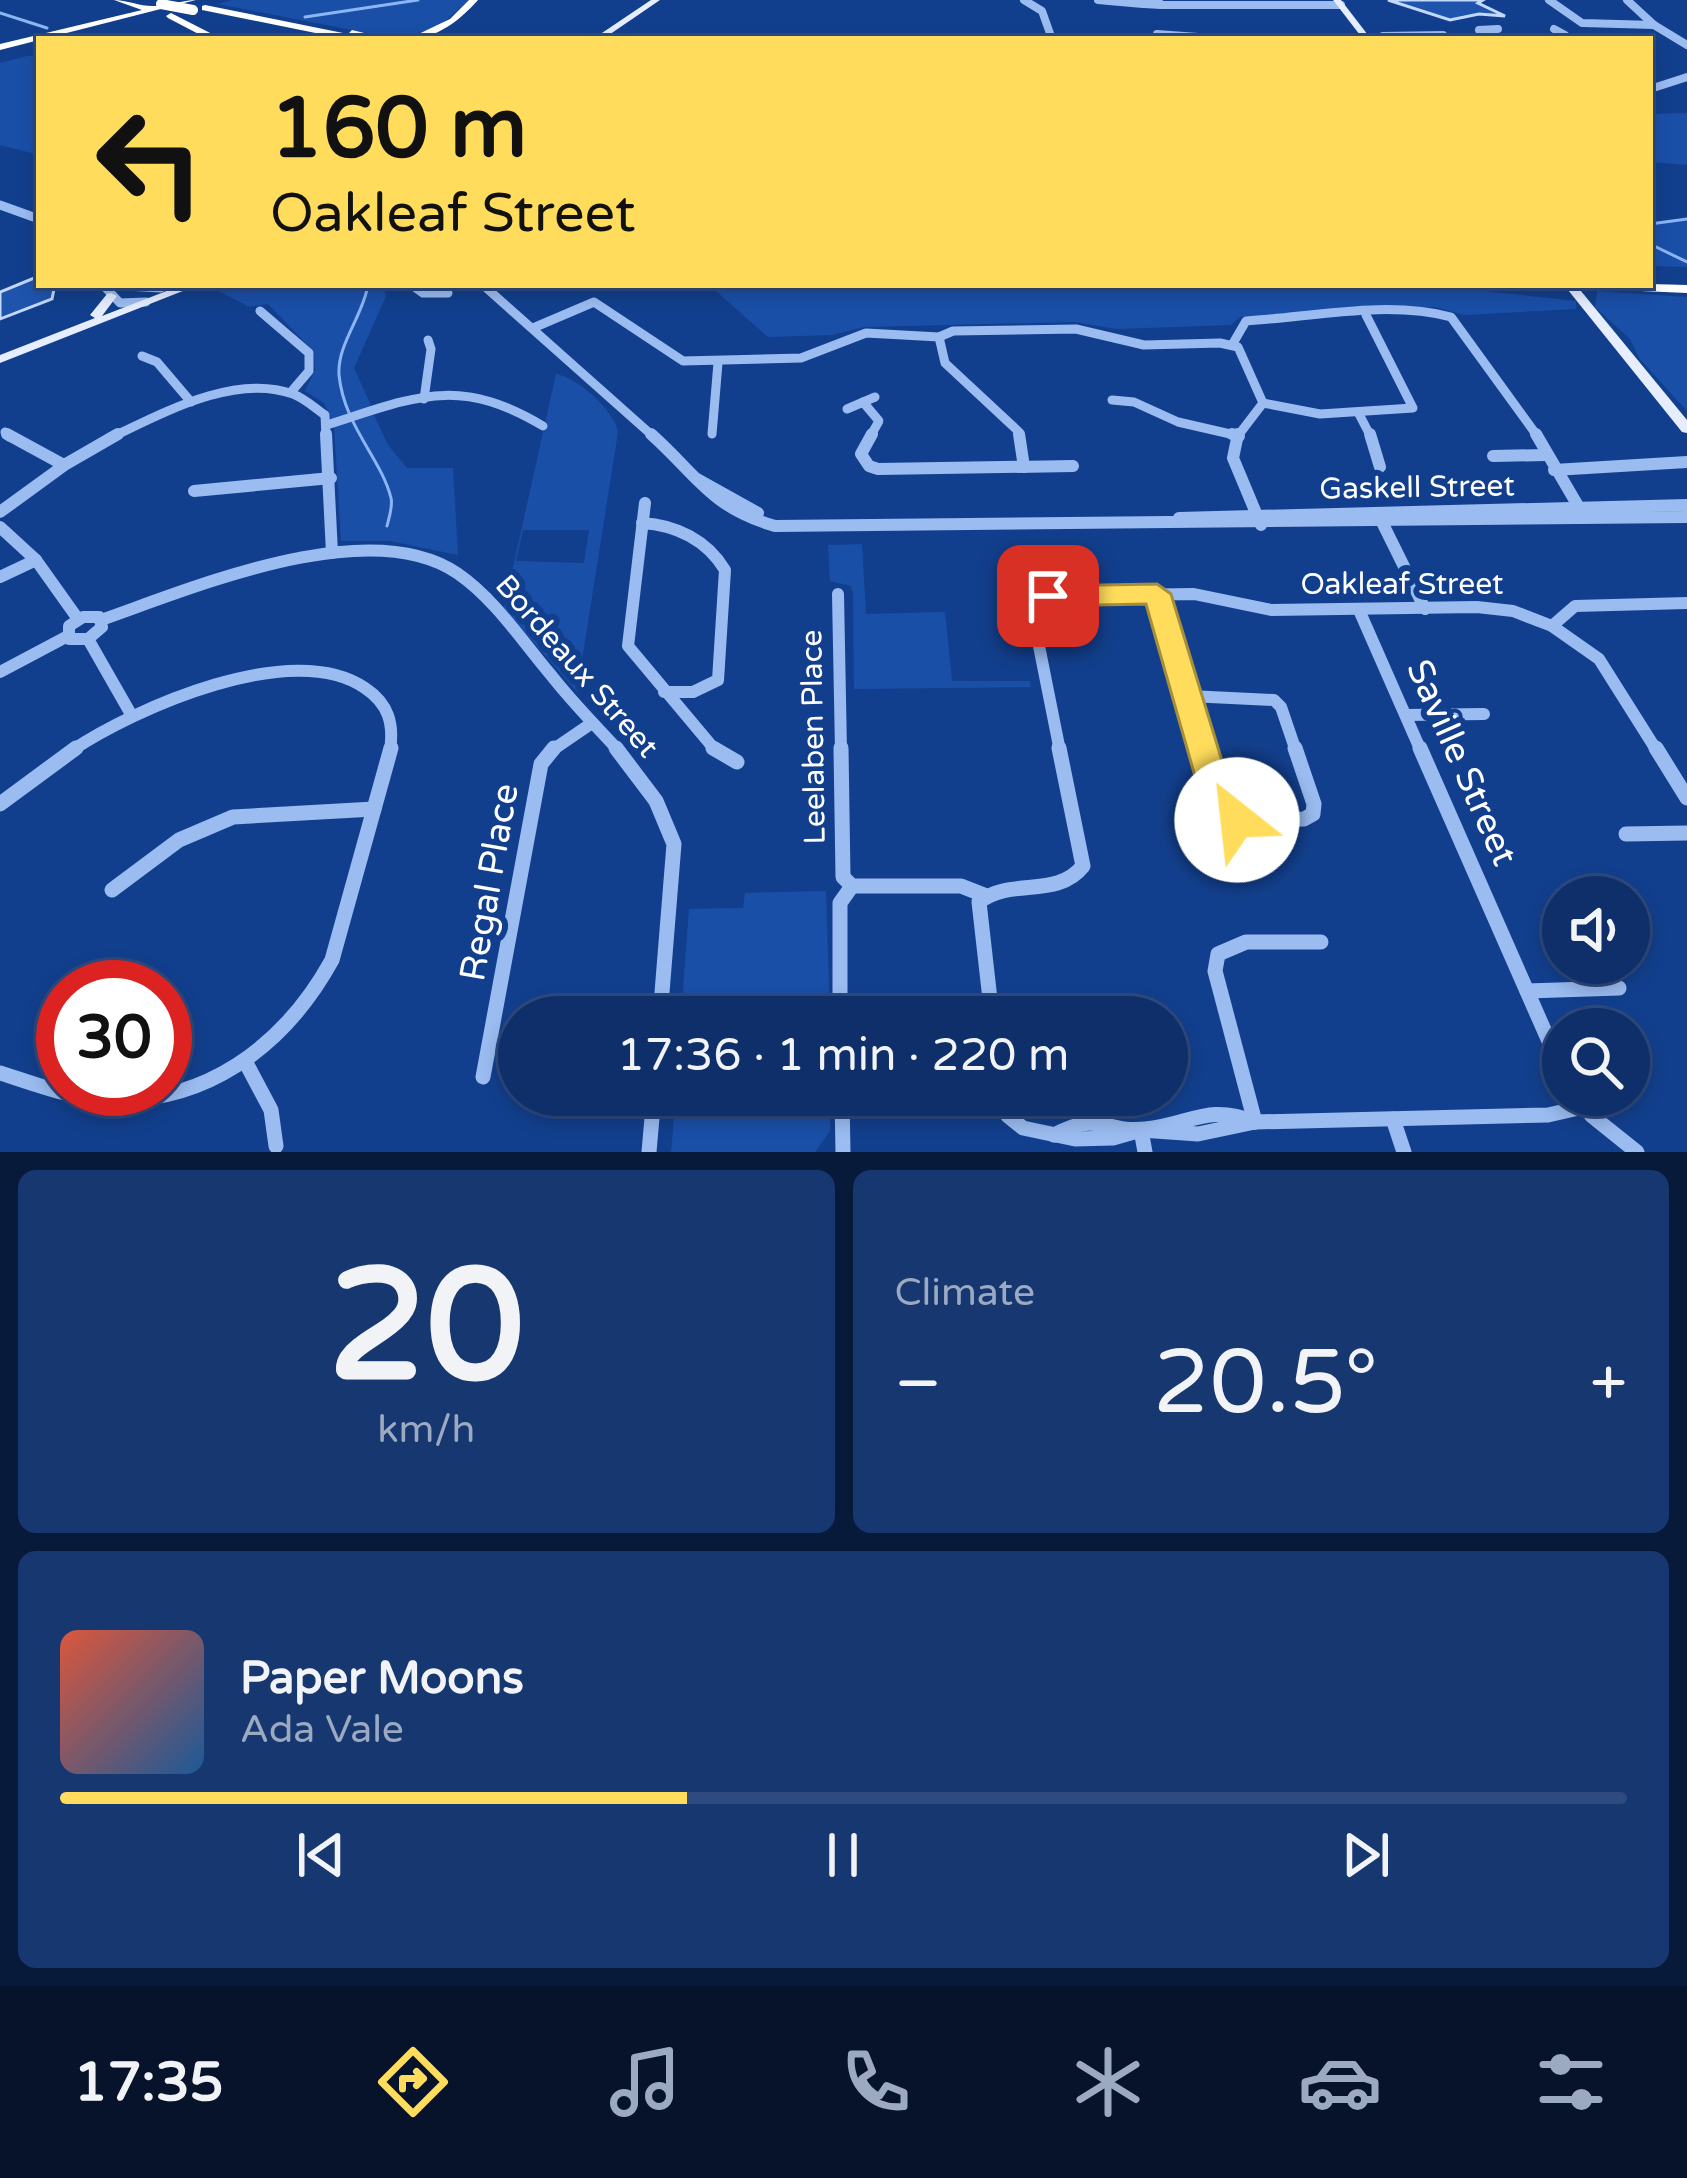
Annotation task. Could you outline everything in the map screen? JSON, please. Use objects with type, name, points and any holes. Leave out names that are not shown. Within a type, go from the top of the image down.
[{"type":"highway","points":[[118,0],[201,4],[344,36]]},
{"type":"highway","points":[[421,36],[461,21],[478,0]]},
{"type":"highway","points":[[143,4],[209,36]]},
{"type":"highway","points":[[71,36],[201,4]]},
{"type":"highway","points":[[64,36],[201,4],[321,36]]},
{"type":"highway","points":[[315,30],[361,36]]},
{"type":"highway","points":[[0,51],[36,43]]},
{"type":"highway","points":[[0,51],[36,45]]},
{"type":"highway","points":[[1653,276],[1687,278]]},
{"type":"highway","points":[[1653,288],[1687,289]]},
{"type":"main road","points":[[602,36],[656,0]]},
{"type":"main road","points":[[615,36],[667,0]]},
{"type":"main road","points":[[1339,2],[1365,36]]},
{"type":"main road","points":[[0,355],[96,315],[112,292],[147,288]]},
{"type":"main road","points":[[0,355],[185,288]]},
{"type":"main road","points":[[1572,288],[1687,429]]},
{"type":"street","points":[[1024,0],[1043,15],[1051,36]]},
{"type":"street","points":[[1098,0],[1154,8],[1339,2]]},
{"type":"street","points":[[1549,0],[1582,23]]},
{"type":"street","points":[[1627,0],[1654,25],[1687,45]]},
{"type":"street","points":[[1043,15],[1064,14]]},
{"type":"street","points":[[1554,29],[1565,33],[1582,23],[1654,25]]},
{"type":"street","points":[[1480,30],[1496,33]]},
{"type":"street","points":[[1653,88],[1687,76]]},
{"type":"street","points":[[0,205],[36,218]]},
{"type":"street","points":[[112,292],[147,288]]},
{"type":"street","points":[[416,288],[423,293],[448,293]]},
{"type":"street","name":"Gaskell Street","points":[[486,288],[696,478],[712,498],[748,518],[776,526],[1583,513],[1687,505]]},
{"type":"street","points":[[112,292],[153,301]]},
{"type":"street","points":[[533,328],[587,302],[600,304],[673,359],[718,363],[810,356],[866,333],[939,337],[953,331],[1076,329],[1144,346],[1232,346],[1244,353],[1263,404]]},
{"type":"street","points":[[260,311],[273,317],[309,352],[309,370],[291,392]]},
{"type":"street","points":[[1232,346],[1246,320],[1429,311],[1451,317],[1529,422],[1583,513]]},
{"type":"street","points":[[1258,519],[1233,458],[1251,412],[1263,404],[1320,414],[1360,414],[1408,410],[1413,402],[1366,315]]},
{"type":"street","points":[[939,337],[945,362],[1018,431],[1024,467]]},
{"type":"street","points":[[424,399],[431,349],[428,340]]},
{"type":"street","points":[[142,356],[157,362],[191,402]]},
{"type":"street","points":[[712,434],[718,363]]},
{"type":"street","points":[[0,512],[62,464],[191,402],[243,390],[291,392],[319,408],[328,425],[332,554]]},
{"type":"street","points":[[328,425],[424,399],[493,399],[542,426]]},
{"type":"street","points":[[847,410],[869,400],[879,422],[862,448],[869,466],[890,470],[1073,466]]},
{"type":"street","points":[[1112,400],[1134,402],[1178,422],[1239,436]]},
{"type":"street","points":[[1360,414],[1378,451],[1380,467]]},
{"type":"street","points":[[5,432],[10,439],[62,464]]},
{"type":"street","points":[[1493,456],[1545,455]]},
{"type":"street","points":[[1554,470],[1687,462]]},
{"type":"street","points":[[194,491],[331,478]]},
{"type":"street","points":[[645,503],[628,646],[717,753],[737,762]]},
{"type":"street","name":"Gaskell Street","points":[[1583,513],[1687,517]]},
{"type":"street","points":[[1379,517],[1425,609]]},
{"type":"street","points":[[642,523],[673,526],[720,560],[725,570],[718,680],[695,692],[664,692]]},
{"type":"street","points":[[0,527],[36,560],[78,620],[66,630],[66,637]]},
{"type":"street","name":"Bordeaux Street","points":[[78,620],[101,620],[332,554],[403,553],[457,572],[657,800],[674,844],[662,996]]},
{"type":"street","points":[[0,577],[36,560]]},
{"type":"street","name":"Leelaben Place","points":[[838,594],[841,865],[852,886]]},
{"type":"street","points":[[1157,594],[1220,808],[1237,820],[1304,819],[1313,814],[1308,785],[1274,700],[1189,696]]},
{"type":"street","name":"Oakleaf Street","points":[[1031,606],[1048,596],[1194,594],[1270,610],[1495,608],[1552,626],[1583,646],[1612,674],[1687,797]]},
{"type":"street","points":[[990,996],[979,902],[984,895],[1001,886],[1066,884],[1083,866],[1031,606],[1010,598]]},
{"type":"street","points":[[1552,626],[1576,606],[1687,603]]},
{"type":"street","name":"Saville Street","points":[[1360,610],[1542,1025]]},
{"type":"street","points":[[0,672],[66,637],[88,639],[102,628],[101,620]]},
{"type":"street","points":[[88,639],[132,716]]},
{"type":"street","points":[[0,805],[68,753],[132,716],[181,697],[278,673],[316,671],[354,680],[380,699],[390,715],[390,752],[335,954],[292,1021],[246,1063],[182,1091],[98,1100],[0,1073]]},
{"type":"street","points":[[1406,715],[1484,714]]},
{"type":"street","name":"Regal Place","points":[[483,1077],[541,764],[553,749],[592,723]]},
{"type":"street","points":[[112,890],[179,841],[233,817],[374,808]]},
{"type":"street","points":[[1626,834],[1687,833]]},
{"type":"street","points":[[840,996],[840,903],[852,886],[961,886],[984,895]]},
{"type":"street","points":[[1255,1122],[1215,970],[1219,954],[1246,942],[1321,942]]},
{"type":"street","points":[[1527,991],[1619,988]]},
{"type":"street","points":[[246,1063],[271,1110],[276,1147]]},
{"type":"street","points":[[1008,1116],[1030,1133],[1063,1138],[1128,1137],[1141,1130],[1157,1134],[1241,1128],[1255,1122],[1542,1115]]},
{"type":"street","points":[[649,1152],[652,1116]]},
{"type":"street","points":[[842,1116],[843,1152]]},
{"type":"street","points":[[1596,1116],[1636,1152]]},
{"type":"street","points":[[1393,1118],[1404,1152]]},
{"type":"street","points":[[1141,1130],[1145,1152]]},
{"type":"shaded area","points":[[233,0],[469,0],[438,27],[408,36],[383,36],[218,4]]},
{"type":"shaded area","points":[[36,56],[36,154],[0,145],[0,63]]},
{"type":"shaded area","points":[[1687,113],[1687,165],[1653,162],[1653,114]]},
{"type":"shaded area","points":[[1687,219],[1687,267],[1653,266],[1653,224]]},
{"type":"shaded area","points":[[212,288],[384,288],[386,296],[354,368],[373,410],[333,422],[324,403],[305,391],[315,370],[314,352],[268,304],[250,307]]},
{"type":"shaded area","points":[[712,288],[1458,288],[1576,301],[1576,309],[1464,315],[1436,307],[1240,317],[1231,325],[1117,329],[1075,322],[864,327],[832,335],[768,337]]},
{"type":"shaded area","points":[[1597,291],[1687,297],[1687,411],[1639,358],[1630,339],[1595,307]]},
{"type":"shaded area","points":[[556,374],[594,396],[618,432],[577,692],[504,608]],"holes":[[[523,530],[589,530],[584,563],[516,561]]]},
{"type":"shaded area","points":[[374,415],[388,445],[407,468],[453,468],[458,555],[390,541],[341,541],[334,425]]},
{"type":"shaded area","points":[[862,544],[866,614],[945,612],[952,681],[1030,681],[1031,687],[854,689],[853,595],[851,586],[830,581],[828,545]]},
{"type":"shaded area","points":[[826,891],[829,996],[683,996],[689,909],[743,908],[745,893]]},
{"type":"shaded area","points":[[674,1116],[830,1116],[830,1131],[815,1152],[671,1152]]},
{"type":"building","points":[[1388,0],[1483,0],[1478,3],[1505,16],[1479,14],[1450,20]]},
{"type":"building","points":[[36,277],[36,288],[54,289],[52,299],[0,319],[0,292]]},
{"type":"waterway","points":[[305,17],[418,0]]},
{"type":"waterway","points":[[0,13],[47,28]]},
{"type":"waterway","points":[[1653,224],[1687,219]]},
{"type":"waterway","points":[[1653,245],[1687,262]]},
{"type":"waterway","points":[[367,288],[342,352],[339,375],[348,410],[391,498],[387,526]]},
{"type":"route","points":[[1048,596],[1157,594],[1220,808],[1237,820]]}]
